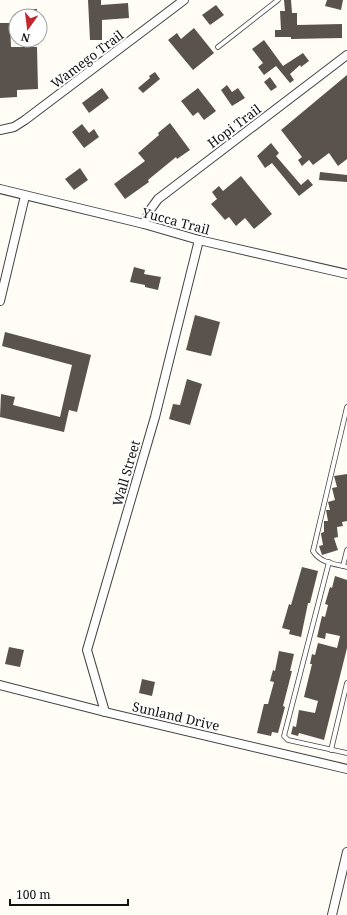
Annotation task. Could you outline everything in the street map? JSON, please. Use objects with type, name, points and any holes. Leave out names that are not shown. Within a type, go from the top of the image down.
[{"type":"street","name":"Wamego Trail","points":[[0,130],[14,127],[25,120],[184,0]]},
{"type":"street","name":"Hopi Trail","points":[[144,224],[150,210],[158,199],[347,56]]},
{"type":"street","name":"Yucca Trail","points":[[0,189],[144,224],[200,240],[347,274]]},
{"type":"street","points":[[0,301],[25,196]]},
{"type":"street","name":"Wall Street","points":[[105,712],[87,650],[155,417],[200,240]]},
{"type":"street","name":"Sunland Drive","points":[[0,685],[105,712],[347,769]]},
{"type":"street","points":[[332,915],[347,852]]},
{"type":"lane","points":[[218,46],[278,0]]},
{"type":"lane","points":[[347,407],[313,551],[316,558],[345,567],[347,550]]},
{"type":"lane","points":[[329,562],[284,736],[288,740],[347,754]]},
{"type":"lane","points":[[331,750],[347,683]]},
{"type":"building","points":[[88,0],[101,0],[101,5],[128,3],[129,18],[102,20],[102,40],[90,40]]},
{"type":"building","points":[[284,0],[291,0],[292,13],[297,13],[297,25],[342,24],[342,38],[291,39],[291,37],[275,37],[275,30],[281,30],[280,11],[285,11]]},
{"type":"building","points":[[327,0],[343,0],[341,10],[325,6]]},
{"type":"building","points":[[216,5],[224,15],[210,25],[202,15]]},
{"type":"building","points":[[0,23],[8,23],[8,48],[37,48],[38,89],[17,90],[17,97],[0,98]]},
{"type":"building","points":[[194,28],[214,53],[193,70],[168,40],[177,33],[181,39]]},
{"type":"building","points":[[264,40],[283,66],[303,53],[309,61],[301,67],[300,65],[290,74],[294,80],[290,83],[276,66],[264,75],[258,67],[263,63],[252,49]]},
{"type":"building","points":[[155,72],[160,79],[143,93],[138,88]]},
{"type":"building","points":[[347,75],[347,159],[338,166],[329,153],[313,165],[309,160],[302,166],[298,160],[302,157],[281,130]]},
{"type":"building","points":[[270,77],[277,87],[271,91],[264,82]]},
{"type":"building","points":[[227,85],[232,92],[238,88],[245,98],[232,106],[221,90]]},
{"type":"building","points":[[102,88],[109,98],[89,113],[82,103]]},
{"type":"building","points":[[198,88],[216,111],[204,120],[198,112],[193,116],[181,101]]},
{"type":"building","points":[[170,123],[190,150],[177,159],[176,157],[148,180],[149,182],[125,199],[114,184],[145,161],[138,153],[159,135],[158,133]]},
{"type":"building","points":[[82,124],[89,133],[94,129],[99,137],[84,148],[72,132]]},
{"type":"building","points":[[271,143],[279,153],[276,156],[301,185],[308,179],[313,185],[299,196],[272,163],[265,168],[257,156]]},
{"type":"building","points":[[80,168],[88,180],[74,190],[65,179]]},
{"type":"building","points":[[320,172],[347,175],[347,182],[319,180]]},
{"type":"building","points":[[241,176],[272,214],[254,229],[245,218],[236,226],[229,217],[225,220],[211,204],[217,199],[212,192],[219,186],[223,191]]},
{"type":"building","points":[[134,267],[145,270],[144,274],[161,277],[158,290],[145,287],[145,285],[130,282]]},
{"type":"building","points":[[195,315],[220,322],[211,356],[186,350]]},
{"type":"building","points":[[5,332],[91,355],[77,412],[69,410],[64,432],[0,417],[1,394],[15,397],[13,405],[60,417],[72,365],[2,346]]},
{"type":"building","points":[[187,379],[202,384],[190,425],[169,419],[173,404],[180,405]]},
{"type":"building","points":[[347,474],[347,521],[342,522],[343,526],[337,527],[338,537],[334,538],[338,550],[322,555],[319,546],[323,545],[321,533],[324,532],[324,521],[328,521],[326,510],[330,510],[328,502],[335,500],[332,488],[337,487],[334,476]]},
{"type":"building","points":[[302,567],[318,571],[310,603],[308,603],[301,637],[289,634],[290,630],[282,628],[289,604],[291,605]]},
{"type":"building","points":[[335,576],[347,580],[347,648],[324,740],[299,733],[298,736],[291,734],[293,726],[296,727],[299,710],[315,713],[318,701],[304,697],[312,664],[310,664],[312,654],[315,655],[318,643],[337,648],[340,636],[326,633],[325,639],[317,637],[322,616],[325,617],[328,605],[325,604],[330,587],[332,588]]},
{"type":"building","points":[[9,647],[24,650],[20,667],[5,664]]},
{"type":"building","points":[[279,651],[294,654],[290,671],[292,671],[283,706],[285,707],[278,733],[272,732],[271,736],[257,733],[264,704],[268,704],[274,682],[270,681],[273,670],[275,671]]},
{"type":"building","points":[[142,679],[155,682],[152,696],[139,693]]}]
